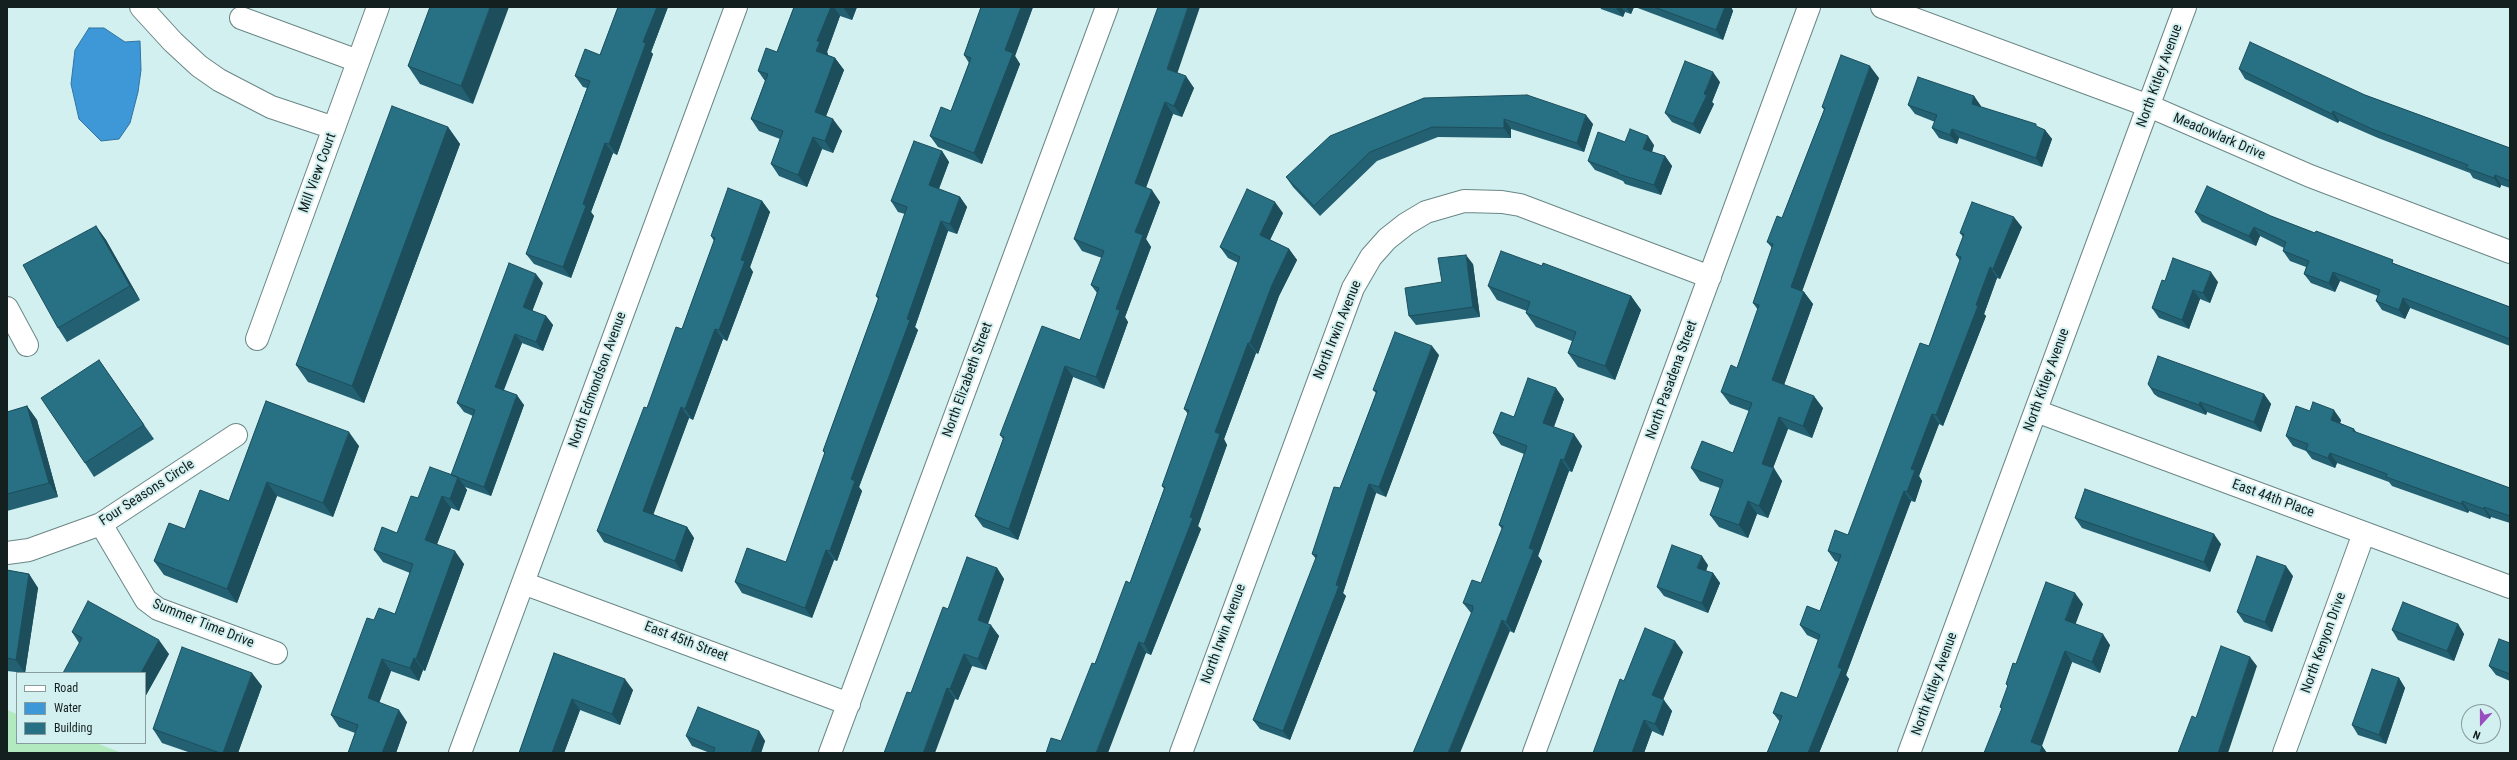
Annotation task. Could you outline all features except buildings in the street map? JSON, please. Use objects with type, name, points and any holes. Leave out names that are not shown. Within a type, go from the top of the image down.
[{"type":"street","points":[[141,7],[178,47],[219,80],[271,107],[334,128]]},
{"type":"street","name":"Mill View Court","points":[[257,339],[378,7]]},
{"type":"street","name":"North Edmondson Avenue","points":[[460,753],[736,7]]},
{"type":"street","name":"North Elizabeth Street","points":[[830,753],[1107,7]]},
{"type":"street","name":"North Pasadena Street","points":[[1534,753],[1809,7]]},
{"type":"street","name":"Meadowlark Drive","points":[[1882,7],[2149,106],[2310,176],[2510,252]]},
{"type":"street","name":"North Kitley Avenue","points":[[1909,753],[2185,7]]},
{"type":"street","points":[[241,18],[358,61]]},
{"type":"street","name":"North Irwin Avenue","points":[[1181,753],[1353,288],[1371,257],[1387,239],[1426,212],[1464,201],[1502,202],[1520,205],[1710,276]]},
{"type":"street","points":[[7,308],[27,345]]},
{"type":"street","name":"East 44th Place","points":[[2036,411],[2510,587]]},
{"type":"street","name":"Four Seasons Circle","points":[[7,553],[29,550],[101,524],[236,435]]},
{"type":"street","name":"Summer Time Drive","points":[[101,524],[146,600],[158,609],[276,654]]},
{"type":"street","name":"North Kenyon Drive","points":[[2284,753],[2364,533]]},
{"type":"street","name":"East 45th Street","points":[[523,583],[849,704]]},
{"type":"green space","points":[[7,710],[16,714],[16,744],[99,744],[122,753],[7,753]]},
{"type":"water","points":[[89,28],[104,28],[125,42],[140,41],[141,70],[138,92],[130,123],[119,139],[101,141],[79,119],[71,84],[75,50]]}]
